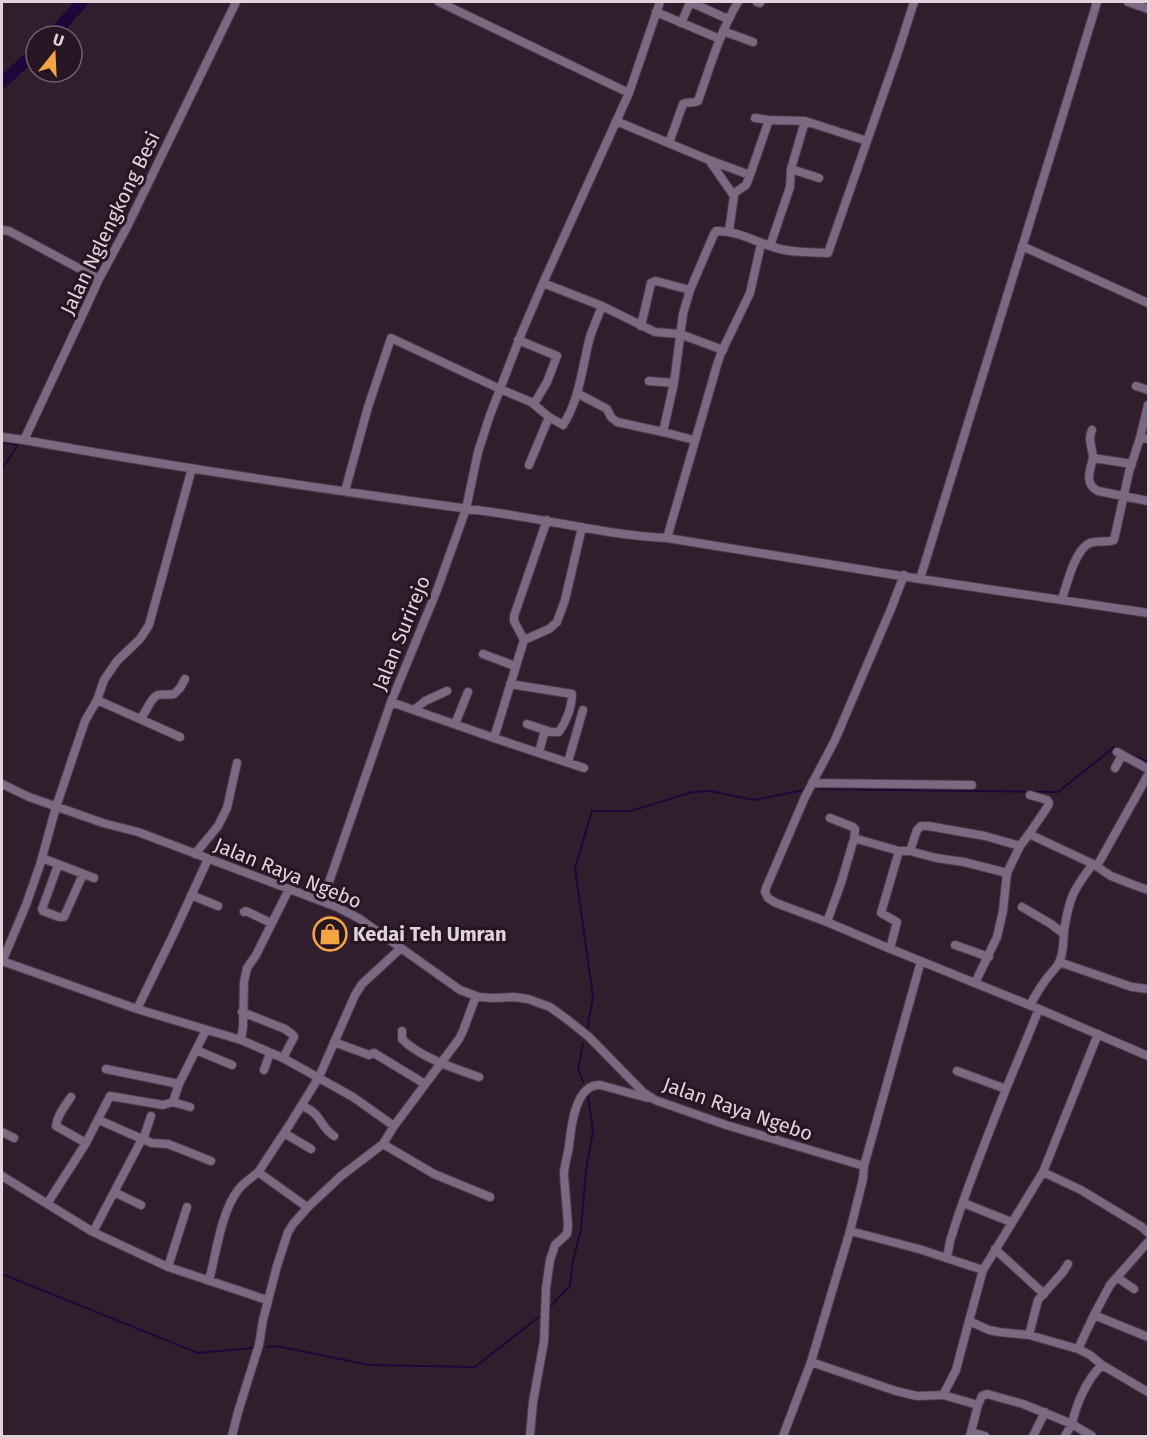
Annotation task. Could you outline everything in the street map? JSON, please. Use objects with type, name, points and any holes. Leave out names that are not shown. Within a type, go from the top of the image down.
[{"type":"street","name":"Jalan Nglengkong Besi","points":[[24,440],[99,279],[132,217],[236,2]]},
{"type":"street","points":[[439,2],[629,93]]},
{"type":"street","name":"Jalan Surirejo","points":[[328,903],[327,888],[391,702],[437,590],[466,508],[489,415],[518,340],[629,93],[660,2]]},
{"type":"street","points":[[669,143],[683,104],[698,101],[723,31],[738,2]]},
{"type":"street","points":[[663,432],[675,383],[683,314],[690,290],[716,231],[729,231],[761,244],[785,250],[828,253],[914,2]]},
{"type":"street","points":[[920,579],[1097,2]]},
{"type":"street","points":[[1128,2],[1149,9]]},
{"type":"street","points":[[681,23],[692,3],[728,19]]},
{"type":"street","points":[[656,12],[720,39]]},
{"type":"street","points":[[723,31],[753,42]]},
{"type":"street","points":[[755,118],[805,121],[867,141]]},
{"type":"street","points":[[733,194],[746,185],[769,120]]},
{"type":"street","points":[[616,121],[709,160],[750,174]]},
{"type":"street","points":[[770,246],[790,187],[791,169],[805,121]]},
{"type":"street","points":[[709,160],[733,194],[729,231]]},
{"type":"street","points":[[791,169],[819,178]]},
{"type":"street","points":[[2,230],[9,231],[99,279]]},
{"type":"street","points":[[666,538],[723,350],[750,293],[761,244]]},
{"type":"street","points":[[1022,246],[1149,303]]},
{"type":"street","points":[[641,326],[651,283],[656,281],[690,290]]},
{"type":"street","points":[[543,283],[602,306],[655,332],[680,334],[723,350]]},
{"type":"street","points":[[345,491],[368,407],[391,338],[534,404],[549,417],[564,425],[577,393],[590,338],[602,306]]},
{"type":"street","points":[[518,340],[557,356],[547,382],[534,404]]},
{"type":"street","points":[[649,381],[675,383]]},
{"type":"street","points":[[1136,386],[1149,390]]},
{"type":"street","points":[[577,393],[607,409],[617,422],[694,440]]},
{"type":"street","points":[[1062,599],[1077,557],[1085,546],[1092,542],[1114,540],[1132,464],[1144,439],[1149,405]]},
{"type":"street","points":[[529,465],[549,417]]},
{"type":"street","points":[[1092,430],[1089,441],[1093,458],[1090,486],[1098,491],[1149,501]]},
{"type":"street","points":[[2,437],[137,460],[547,520],[640,537],[666,538],[1149,613]]},
{"type":"street","points":[[1093,458],[1132,464]]},
{"type":"street","points":[[192,468],[149,625],[140,639],[117,661],[104,680],[85,721],[26,905],[2,961],[137,1009],[241,1040],[319,1077],[353,1097],[394,1126]]},
{"type":"street","points":[[494,738],[524,640],[514,621],[514,616],[547,520]]},
{"type":"street","points":[[524,640],[549,629],[557,622],[565,600],[582,527]]},
{"type":"street","points":[[904,575],[835,740],[805,796],[765,892],[768,898],[1148,1055]]},
{"type":"street","points":[[483,654],[515,666]]},
{"type":"street","points":[[140,719],[154,698],[159,695],[174,694],[184,679]]},
{"type":"street","points":[[510,684],[572,694],[572,701],[561,730],[555,733],[527,724]]},
{"type":"street","points":[[414,710],[425,701],[447,691]]},
{"type":"street","points":[[455,724],[468,692]]},
{"type":"street","points":[[97,699],[180,737]]},
{"type":"street","points":[[391,702],[584,768]]},
{"type":"street","points":[[568,762],[583,710]]},
{"type":"street","points":[[538,752],[545,730]]},
{"type":"street","points":[[1115,768],[1120,753],[1149,769]]},
{"type":"street","points":[[195,854],[218,826],[227,808],[237,763]]},
{"type":"street","points":[[1030,1005],[1059,962],[1071,896],[1095,865],[1149,775]]},
{"type":"street","points":[[812,783],[972,785]]},
{"type":"street","name":"Jalan Raya Ngebo","points":[[2,784],[56,807],[138,832],[328,903],[360,919],[460,990],[476,996],[521,998],[542,1003],[589,1037],[643,1092],[655,1100],[726,1125],[864,1166]]},
{"type":"street","points":[[975,983],[997,937],[1003,911],[1006,873],[1020,846],[1049,803],[1047,800],[1030,795]]},
{"type":"street","points":[[827,922],[854,840],[855,829],[830,818]]},
{"type":"street","points":[[910,851],[917,830],[921,826],[985,836],[1020,846]]},
{"type":"street","points":[[1029,834],[1095,865],[1111,876],[1149,890]]},
{"type":"street","points":[[854,840],[862,840],[899,851],[910,851],[964,862],[1006,873]]},
{"type":"street","points":[[890,949],[897,922],[881,914],[899,851]]},
{"type":"street","points":[[42,858],[94,878]]},
{"type":"street","points":[[137,1009],[208,859]]},
{"type":"street","points":[[58,864],[43,911],[64,917],[83,874]]},
{"type":"street","points":[[314,898],[327,888]]},
{"type":"street","points":[[241,1040],[244,982],[247,968],[256,955],[288,889]]},
{"type":"street","points":[[191,895],[218,906]]},
{"type":"street","points":[[1022,907],[1064,934]]},
{"type":"street","points":[[244,912],[271,923]]},
{"type":"street","points":[[955,945],[989,957]]},
{"type":"street","points":[[209,1281],[222,1224],[239,1188],[258,1172],[302,1106],[319,1077],[362,984],[401,948]]},
{"type":"street","points":[[783,1437],[811,1362],[850,1231],[864,1166],[921,961]]},
{"type":"street","points":[[1059,962],[1132,987],[1149,989]]},
{"type":"street","points":[[232,1437],[259,1345],[267,1300],[288,1232],[307,1207],[352,1166],[383,1144],[459,1040],[476,996]]},
{"type":"street","points":[[947,1257],[961,1206],[1039,1009]]},
{"type":"street","points":[[242,1012],[285,1029],[293,1035],[294,1038],[283,1058]]},
{"type":"street","points":[[173,1102],[179,1084],[206,1030]]},
{"type":"street","points":[[402,1031],[402,1039],[407,1044],[440,1063],[479,1077]]},
{"type":"street","points":[[943,1395],[956,1370],[983,1270],[1042,1172],[1098,1034]]},
{"type":"street","points":[[334,1042],[369,1055],[374,1053],[425,1084]]},
{"type":"street","points":[[196,1050],[232,1065]]},
{"type":"street","points":[[264,1070],[270,1053]]},
{"type":"street","points":[[106,1069],[179,1084]]},
{"type":"street","points":[[957,1071],[1006,1089]]},
{"type":"street","points":[[530,1437],[533,1402],[544,1341],[546,1288],[550,1260],[555,1245],[567,1234],[564,1172],[575,1113],[583,1092],[593,1085],[655,1100]]},
{"type":"street","points":[[47,1204],[86,1143],[110,1098],[113,1096],[163,1105],[173,1102],[190,1107]]},
{"type":"street","points":[[71,1097],[60,1114],[56,1126],[86,1143]]},
{"type":"street","points":[[302,1106],[315,1113],[326,1130],[334,1136]]},
{"type":"street","points":[[93,1232],[142,1139],[151,1116]]},
{"type":"street","points":[[99,1120],[152,1143],[168,1144],[211,1161]]},
{"type":"street","points":[[2,1132],[14,1138]]},
{"type":"street","points":[[284,1133],[311,1149]]},
{"type":"street","points":[[383,1144],[434,1174],[489,1197]]},
{"type":"street","points":[[258,1172],[307,1207]]},
{"type":"street","points":[[1042,1172],[1081,1190],[1149,1233]]},
{"type":"street","points":[[2,1176],[93,1232],[168,1267],[267,1300]]},
{"type":"street","points":[[114,1192],[141,1204]]},
{"type":"street","points":[[966,1204],[1011,1222]]},
{"type":"street","points":[[168,1267],[187,1207]]},
{"type":"street","points":[[850,1231],[947,1257],[983,1270]]},
{"type":"street","points":[[1078,1349],[1110,1285],[1149,1242]]},
{"type":"street","points":[[995,1249],[1044,1294]]},
{"type":"street","points":[[1029,1335],[1037,1302],[1068,1264]]},
{"type":"street","points":[[1118,1278],[1134,1289]]},
{"type":"street","points":[[1094,1315],[1149,1337]]},
{"type":"street","points":[[969,1321],[989,1330],[1029,1335],[1078,1349],[1149,1392]]},
{"type":"street","points":[[811,1362],[896,1391],[917,1396],[943,1395],[978,1405]]},
{"type":"street","points":[[1065,1437],[1083,1393],[1102,1365]]},
{"type":"street","points":[[985,1437],[970,1434],[978,1405],[982,1396],[987,1394],[1045,1412],[1072,1424],[1092,1437]]},
{"type":"street","points":[[1033,1436],[1045,1412]]},
{"type":"waterway","points":[[63,24],[82,2]]},
{"type":"waterway","points":[[2,83],[24,62]]},
{"type":"waterway","points":[[2,442],[18,445],[2,469]]},
{"type":"waterway","points":[[819,789],[1058,792],[1113,748],[1118,750]]},
{"type":"waterway","points":[[1129,754],[1148,762]]},
{"type":"waterway","points":[[587,1030],[593,997],[575,868],[592,811],[631,811],[692,792],[710,791],[754,800],[804,790]]},
{"type":"waterway","points":[[583,1043],[578,1069],[583,1082]]},
{"type":"waterway","points":[[548,1309],[570,1286],[581,1229],[586,1170],[593,1131],[588,1096]]},
{"type":"waterway","points":[[2,1274],[198,1353],[252,1348]]},
{"type":"waterway","points":[[267,1347],[277,1346],[369,1365],[475,1367],[540,1316]]},
{"type":"place","name":"Kedai Teh Umran","points":[[330,934]]}]
